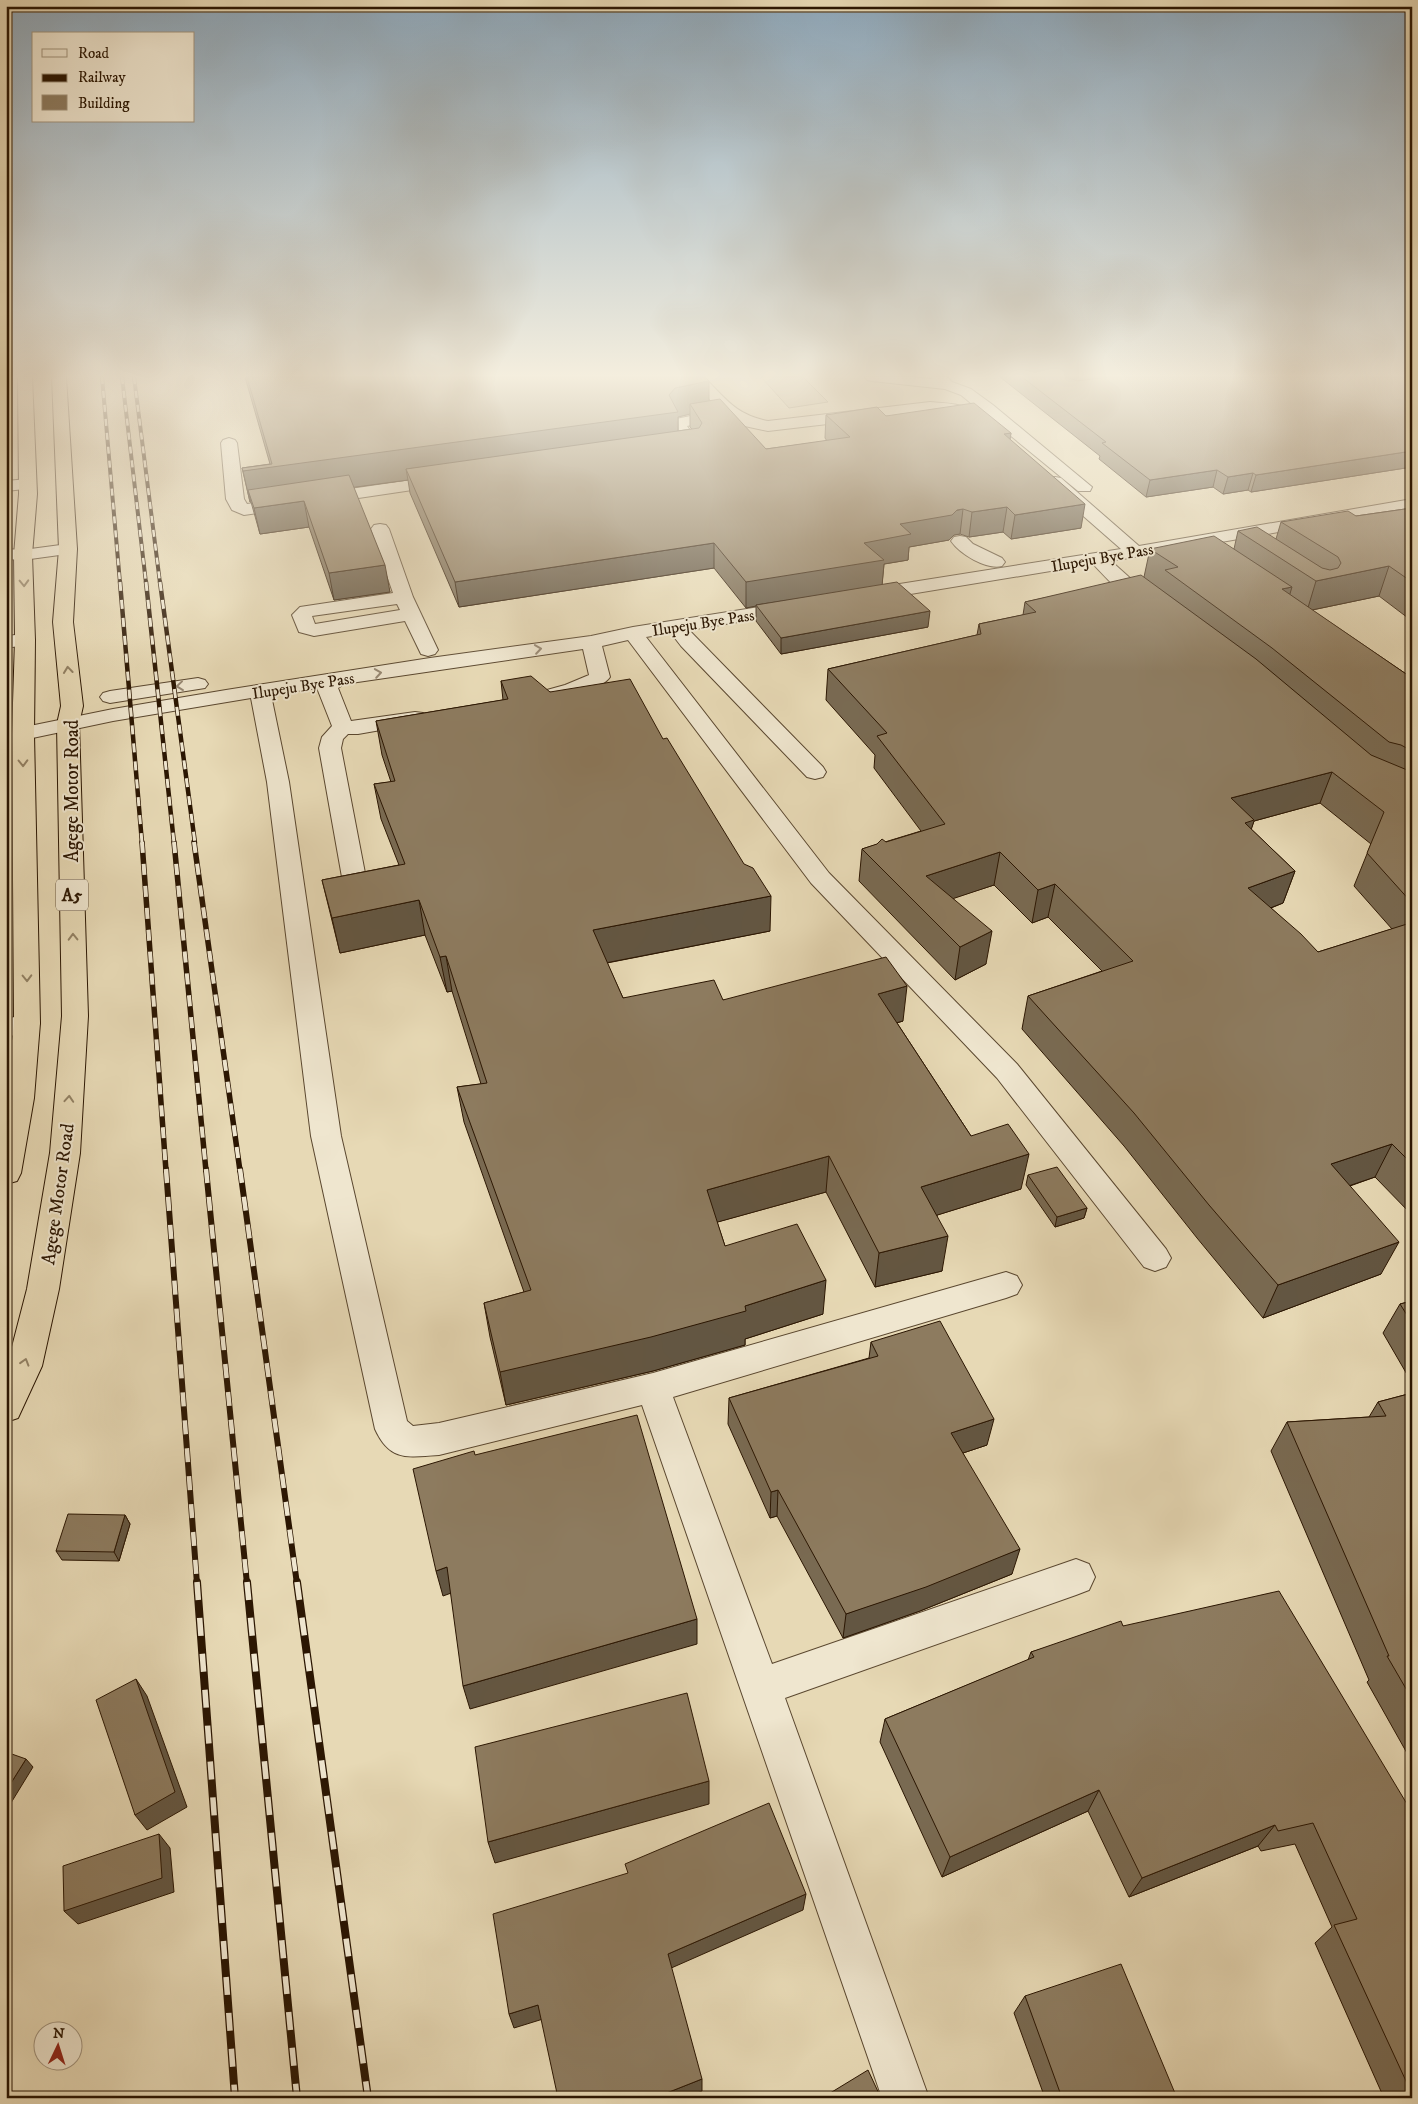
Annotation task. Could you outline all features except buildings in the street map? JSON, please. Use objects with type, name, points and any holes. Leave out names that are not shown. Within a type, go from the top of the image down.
[{"type":"highway","name":"Agege Motor Road","points":[[6,1407],[25,1366],[43,1289],[66,1153],[75,1016],[70,715],[63,622],[68,549],[64,475]]},
{"type":"highway","points":[[6,1173],[10,1131],[20,1098],[17,1026],[23,725],[16,641],[15,555],[17,485]]},
{"type":"street","points":[[232,475],[235,499],[238,506],[244,510],[459,478]]},
{"type":"street","points":[[1047,475],[1100,520],[1138,546]]},
{"type":"street","points":[[1069,475],[1106,506]]},
{"type":"street","name":"Ilupeju Bye Pass","points":[[1412,492],[1138,546],[1096,557],[849,592],[996,562],[1138,546],[1207,551],[1234,536],[1412,504]]},
{"type":"street","points":[[380,529],[407,605],[428,650]]},
{"type":"street","points":[[1234,536],[1259,552]]},
{"type":"street","points":[[960,541],[967,548],[996,562]]},
{"type":"street","points":[[1138,546],[1121,554],[1134,564],[1140,565],[1207,551]]},
{"type":"street","points":[[15,555],[68,549]]},
{"type":"street","points":[[1096,557],[1130,590],[1162,614]]},
{"type":"street","name":"Ilupeju Bye Pass","points":[[23,725],[70,715],[260,691],[591,642],[806,599],[428,650],[238,680],[174,686],[115,696],[70,715]]},
{"type":"street","points":[[676,626],[688,642],[815,772]]},
{"type":"street","points":[[633,633],[820,878],[1007,1071],[1155,1258]]},
{"type":"street","points":[[591,642],[600,677]]},
{"type":"street","points":[[600,677],[622,687]]},
{"type":"street","points":[[522,700],[560,694],[584,686],[600,677]]},
{"type":"street","points":[[337,679],[327,686],[343,727]]},
{"type":"street","points":[[260,691],[283,820],[326,1136],[392,1429],[406,1442],[439,1439],[653,1388],[1006,1285]]},
{"type":"street","points":[[357,894],[330,748],[333,737],[343,727],[358,728],[435,715]]},
{"type":"street","points":[[653,1388],[906,2098]]},
{"type":"street","points":[[761,1687],[1076,1577]]},
{"type":"railway","points":[[111,475],[120,583]]},
{"type":"railway","points":[[133,475],[146,583]]},
{"type":"railway","points":[[146,475],[160,583]]},
{"type":"railway","points":[[120,582],[142,843]]},
{"type":"railway","points":[[146,582],[174,843]]},
{"type":"railway","points":[[160,582],[195,843]]},
{"type":"railway","points":[[142,842],[166,1171]]},
{"type":"railway","points":[[174,842],[206,1171]]},
{"type":"railway","points":[[194,842],[240,1171]]},
{"type":"railway","points":[[166,1169],[197,1584]]},
{"type":"railway","points":[[206,1169],[247,1584]]},
{"type":"railway","points":[[240,1169],[297,1584]]},
{"type":"railway","points":[[197,1582],[235,2098]]},
{"type":"railway","points":[[247,1582],[297,2098]]},
{"type":"railway","points":[[297,1582],[368,2098]]}]
